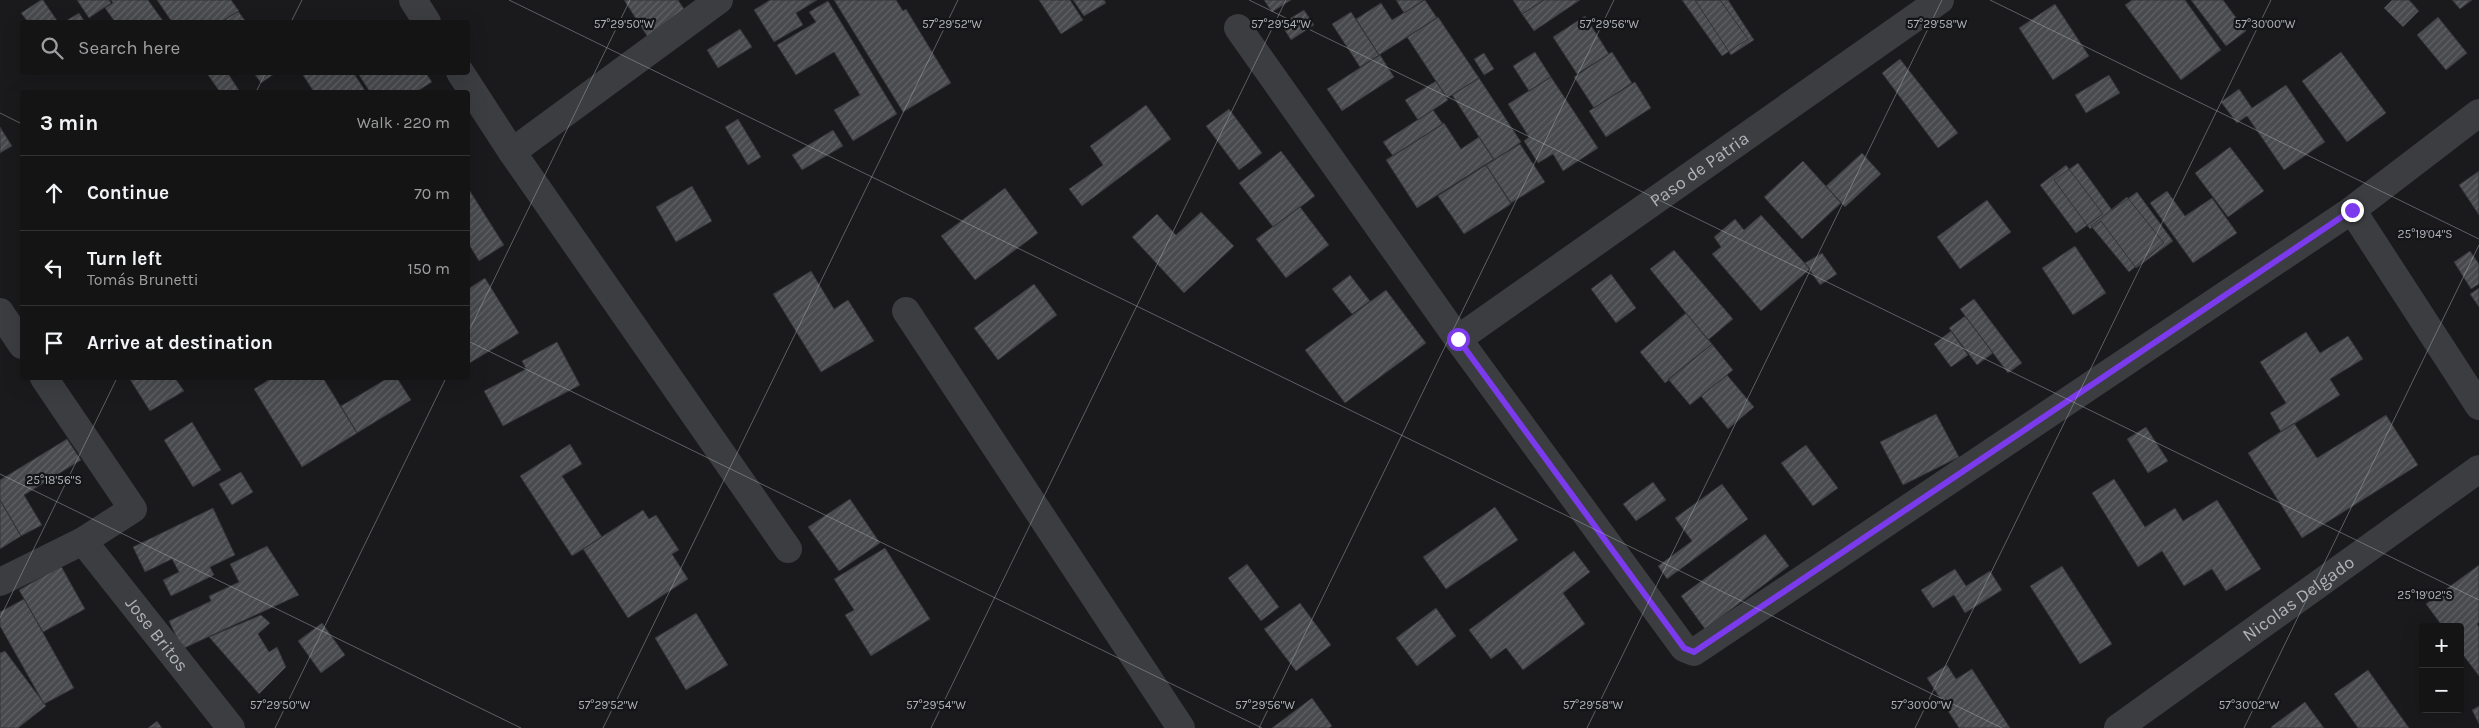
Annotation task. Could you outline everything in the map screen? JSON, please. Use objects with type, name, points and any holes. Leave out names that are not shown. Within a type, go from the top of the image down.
[{"type":"street","points":[[413,0],[426,20]]},
{"type":"street","points":[[512,152],[719,0]]},
{"type":"street","name":"Paso de Patria","points":[[1458,339],[1940,0]]},
{"type":"street","points":[[1238,28],[1458,339],[1684,648],[1694,652],[2352,210],[2479,113]]},
{"type":"street","points":[[462,75],[512,152],[788,549]]},
{"type":"street","points":[[2352,210],[2479,406]]},
{"type":"street","points":[[906,310],[1181,728]]},
{"type":"street","points":[[0,312],[20,342]]},
{"type":"street","points":[[0,582],[83,541],[133,509],[45,380]]},
{"type":"street","name":"Nicolas Delgado","points":[[2118,728],[2479,468]]},
{"type":"street","name":"Jose Britos","points":[[83,541],[232,728]]},
{"type":"building","points":[[43,0],[57,20],[26,20],[21,13]]},
{"type":"building","points":[[77,0],[109,0],[111,3],[89,18]]},
{"type":"building","points":[[111,0],[148,0],[162,20],[114,20],[105,8],[113,3]]},
{"type":"building","points":[[157,0],[231,0],[239,11],[224,20],[171,20]]},
{"type":"building","points":[[624,0],[678,0],[690,18],[651,42]]},
{"type":"building","points":[[770,0],[817,0],[796,13],[803,25],[774,42],[754,10]]},
{"type":"building","points":[[834,0],[896,0],[903,11],[906,9],[951,83],[903,112]]},
{"type":"building","points":[[1039,0],[1070,0],[1083,20],[1061,34]]},
{"type":"building","points":[[1073,0],[1104,0],[1106,3],[1084,16]]},
{"type":"building","points":[[1264,0],[1291,0],[1272,12]]},
{"type":"building","points":[[1396,0],[1424,0],[1404,13]]},
{"type":"building","points":[[1425,0],[1437,18],[1379,55],[1356,19],[1381,3],[1392,20]]},
{"type":"building","points":[[1513,0],[1544,0],[1522,14]]},
{"type":"building","points":[[1544,0],[1580,0],[1534,31],[1522,14]]},
{"type":"building","points":[[1682,0],[1720,0],[1748,39],[1722,56]]},
{"type":"building","points":[[1695,0],[1728,0],[1754,40],[1731,55]]},
{"type":"building","points":[[2132,0],[2185,0],[2221,50],[2181,80],[2125,5]]},
{"type":"building","points":[[2191,0],[2223,0],[2246,31],[2226,46]]},
{"type":"building","points":[[2392,0],[2409,0],[2419,11],[2403,27],[2384,8]]},
{"type":"building","points":[[2452,0],[2472,0],[2460,9]]},
{"type":"building","points":[[828,1],[897,114],[853,141],[834,110],[860,95],[834,52],[796,75],[777,45],[816,22],[809,12]]},
{"type":"building","points":[[2055,4],[2089,56],[2053,80],[2019,28]]},
{"type":"building","points":[[1304,10],[1314,25],[1291,40],[1281,24]]},
{"type":"building","points":[[238,11],[245,20],[224,20]]},
{"type":"building","points":[[1351,12],[1379,55],[1360,67],[1332,24]]},
{"type":"building","points":[[79,13],[84,20],[67,20]]},
{"type":"building","points":[[1585,16],[1609,54],[1577,74],[1553,37]]},
{"type":"building","points":[[1438,17],[1479,78],[1447,98],[1407,37]]},
{"type":"building","points":[[2438,17],[2467,53],[2446,70],[2417,35]]},
{"type":"building","points":[[740,29],[752,47],[718,68],[707,50]]},
{"type":"building","points":[[1535,52],[1551,77],[1529,91],[1513,66]]},
{"type":"building","points":[[1612,52],[1632,83],[1594,108],[1574,77]]},
{"type":"building","points":[[2341,52],[2386,113],[2347,142],[2302,81]]},
{"type":"building","points":[[1484,53],[1494,69],[1484,75],[1474,59]]},
{"type":"building","points":[[1380,55],[1394,77],[1342,111],[1327,89]]},
{"type":"building","points":[[1900,59],[1958,133],[1938,148],[1882,73]]},
{"type":"building","points":[[208,75],[229,75],[239,90],[219,90]]},
{"type":"building","points":[[255,75],[273,75],[261,83]]},
{"type":"building","points":[[303,75],[355,75],[365,90],[313,90]]},
{"type":"building","points":[[359,75],[427,75],[432,82],[419,90],[369,90]]},
{"type":"building","points":[[2109,75],[2120,93],[2086,113],[2075,95]]},
{"type":"building","points":[[1551,77],[1598,148],[1563,171],[1553,154],[1538,163],[1524,141],[1529,137],[1508,104]]},
{"type":"building","points":[[1479,78],[1521,142],[1494,160],[1452,95]]},
{"type":"building","points":[[1436,81],[1448,100],[1418,120],[1405,100]]},
{"type":"building","points":[[1635,82],[1651,108],[1606,137],[1589,111]]},
{"type":"building","points":[[2286,85],[2325,142],[2284,170],[2247,116],[2237,123],[2221,102],[2239,89],[2252,108]]},
{"type":"building","points":[[1146,105],[1171,139],[1082,206],[1069,189],[1103,165],[1090,146]]},
{"type":"building","points":[[1229,109],[1262,153],[1239,170],[1206,126]]},
{"type":"building","points":[[1433,110],[1443,124],[1393,156],[1383,142]]},
{"type":"building","points":[[738,119],[761,157],[748,165],[725,127]]},
{"type":"building","points":[[1444,123],[1461,149],[1479,137],[1494,159],[1417,208],[1386,160]]},
{"type":"building","points":[[0,127],[12,146],[0,153]]},
{"type":"building","points":[[833,130],[843,146],[802,170],[792,155]]},
{"type":"building","points":[[1520,144],[1545,182],[1511,203],[1486,165]]},
{"type":"building","points":[[2230,147],[2264,191],[2228,217],[2195,173]]},
{"type":"building","points":[[1281,151],[1315,196],[1273,227],[1239,183]]},
{"type":"building","points":[[1862,153],[1881,174],[1845,207],[1826,186]]},
{"type":"building","points":[[1803,161],[1841,203],[1802,239],[1764,197]]},
{"type":"building","points":[[2078,163],[2112,210],[2137,192],[2173,241],[2136,268],[2101,221],[2090,229],[2054,180]]},
{"type":"building","points":[[1486,165],[1511,204],[1464,234],[1438,196]]},
{"type":"building","points":[[2066,165],[2103,214],[2076,233],[2040,185]]},
{"type":"building","points":[[2479,171],[2479,215],[2459,185]]},
{"type":"building","points":[[692,186],[712,221],[676,242],[656,207]]},
{"type":"building","points":[[1005,188],[1038,233],[975,280],[941,236]]},
{"type":"building","points":[[470,191],[504,245],[479,261],[470,246]]},
{"type":"building","points":[[2167,191],[2185,216],[2212,198],[2237,233],[2193,263],[2150,203]]},
{"type":"building","points":[[2127,197],[2164,243],[2129,272],[2091,226]]},
{"type":"building","points":[[1987,200],[2011,232],[1960,269],[1937,237]]},
{"type":"building","points":[[1300,207],[1329,245],[1286,278],[1256,239]]},
{"type":"building","points":[[1201,212],[1234,246],[1184,293],[1132,237],[1157,214],[1176,235]]},
{"type":"building","points":[[1761,215],[1810,269],[1761,311],[1712,254],[1721,247],[1714,237],[1735,219],[1744,230]]},
{"type":"building","points":[[2075,246],[2106,293],[2073,315],[2042,268]]},
{"type":"building","points":[[1674,250],[1733,319],[1708,340],[1650,269]]},
{"type":"building","points":[[2470,251],[2479,264],[2479,284],[2471,289],[2454,262]]},
{"type":"building","points":[[1822,253],[1837,274],[1820,285],[1805,263]]},
{"type":"building","points":[[811,271],[834,309],[848,300],[874,341],[821,372],[773,294]]},
{"type":"building","points":[[1611,274],[1636,308],[1616,323],[1591,289]]},
{"type":"building","points":[[1350,275],[1370,301],[1352,314],[1332,289]]},
{"type":"building","points":[[485,278],[519,333],[470,363],[470,288]]},
{"type":"building","points":[[1034,284],[1057,315],[998,360],[974,328]]},
{"type":"building","points":[[2479,288],[2479,307],[2470,294]]},
{"type":"building","points":[[1386,290],[1426,343],[1345,403],[1305,350]]},
{"type":"building","points":[[1974,299],[2022,363],[2008,373],[1960,309]]},
{"type":"building","points":[[1686,313],[1712,344],[1665,383],[1640,352]]},
{"type":"building","points":[[1965,316],[1993,353],[1977,365],[1949,328]]},
{"type":"building","points":[[1951,331],[1968,355],[1951,367],[1934,344]]},
{"type":"building","points":[[2306,332],[2320,353],[2348,336],[2363,359],[2330,379],[2340,395],[2281,432],[2270,413],[2286,403],[2260,362]]},
{"type":"building","points":[[557,342],[580,385],[503,426],[484,391],[526,369],[522,361]]},
{"type":"building","points":[[1712,344],[1733,370],[1690,405],[1668,379]]},
{"type":"building","points":[[1727,375],[1754,407],[1728,429],[1701,396]]},
{"type":"building","points":[[130,380],[176,380],[184,391],[150,411]]},
{"type":"building","points":[[269,380],[324,380],[357,433],[302,467],[254,389]]},
{"type":"building","points":[[385,380],[398,380],[411,400],[357,433],[341,406]]},
{"type":"building","points":[[1936,414],[1959,457],[1903,485],[1880,442]]},
{"type":"building","points":[[2386,415],[2418,465],[2302,538],[2248,453],[2294,423],[2317,458]]},
{"type":"building","points":[[192,422],[221,470],[193,487],[164,440]]},
{"type":"building","points":[[2146,427],[2168,461],[2148,473],[2127,439]]},
{"type":"building","points":[[67,439],[81,460],[24,495],[42,525],[21,536],[0,500],[0,480]]},
{"type":"building","points":[[570,444],[582,464],[562,476],[602,537],[572,556],[520,476]]},
{"type":"building","points":[[1806,445],[1838,488],[1813,506],[1781,463]]},
{"type":"building","points":[[241,472],[253,492],[232,505],[219,484]]},
{"type":"building","points":[[2114,479],[2145,527],[2175,508],[2183,521],[2217,500],[2261,569],[2226,591],[2212,569],[2184,586],[2162,551],[2138,567],[2092,493]]},
{"type":"building","points":[[1653,482],[1666,500],[1636,521],[1623,504]]},
{"type":"building","points":[[1722,484],[1748,519],[1667,579],[1658,566],[1692,541],[1675,518]]},
{"type":"building","points":[[850,499],[880,543],[839,571],[808,527]]},
{"type":"building","points":[[0,500],[21,536],[0,549]]},
{"type":"building","points":[[1495,507],[1518,540],[1446,589],[1423,557]]},
{"type":"building","points":[[213,508],[235,555],[210,567],[214,575],[171,596],[163,580],[179,572],[172,559],[145,572],[133,547]]},
{"type":"building","points":[[643,510],[649,519],[656,515],[679,550],[672,554],[688,579],[628,618],[583,549]]},
{"type":"building","points":[[1765,534],[1789,566],[1705,629],[1681,596]]},
{"type":"building","points":[[267,546],[299,595],[182,649],[169,621],[211,601],[209,596],[239,582],[230,564]]},
{"type":"building","points":[[885,548],[930,619],[871,656],[845,615],[854,610],[834,579]]},
{"type":"building","points":[[1574,551],[1590,572],[1563,593],[1585,624],[1523,670],[1506,648],[1491,659],[1469,630]]},
{"type":"building","points":[[1247,564],[1279,607],[1261,621],[1228,578]]},
{"type":"building","points":[[2479,565],[2479,622],[2477,624],[2479,627],[2479,676],[2464,656],[2464,623],[2440,623],[2426,604]]},
{"type":"building","points":[[61,566],[85,609],[43,632],[19,590]]},
{"type":"building","points":[[2062,566],[2112,644],[2080,664],[2030,586]]},
{"type":"building","points":[[1955,569],[1966,586],[1990,571],[2002,590],[1965,613],[1954,595],[1933,608],[1921,590]]},
{"type":"building","points":[[24,599],[74,688],[44,704],[0,626],[0,612]]},
{"type":"building","points":[[1300,603],[1331,645],[1296,671],[1264,629]]},
{"type":"building","points":[[1436,608],[1456,636],[1417,666],[1396,638]]},
{"type":"building","points":[[696,613],[728,665],[686,690],[655,638]]},
{"type":"building","points":[[261,615],[270,623],[258,634],[269,652],[277,647],[286,667],[259,694],[209,637]]},
{"type":"building","points":[[322,623],[345,655],[321,673],[298,641]]},
{"type":"building","points":[[5,651],[46,706],[18,728],[0,728],[0,653]]},
{"type":"building","points":[[1947,665],[1956,679],[1972,669],[2010,728],[1959,728],[1927,678]]},
{"type":"building","points":[[2368,670],[2409,728],[2358,728],[2334,694]]},
{"type":"building","points":[[1312,698],[1332,726],[1329,728],[1272,728]]},
{"type":"building","points":[[2305,702],[2324,728],[2271,727]]},
{"type":"building","points":[[2479,706],[2479,724],[2472,710]]},
{"type":"building","points":[[157,721],[162,728],[148,728]]},
{"type":"route","points":[[1458,339],[1684,648],[1694,652],[2352,210]]}]
